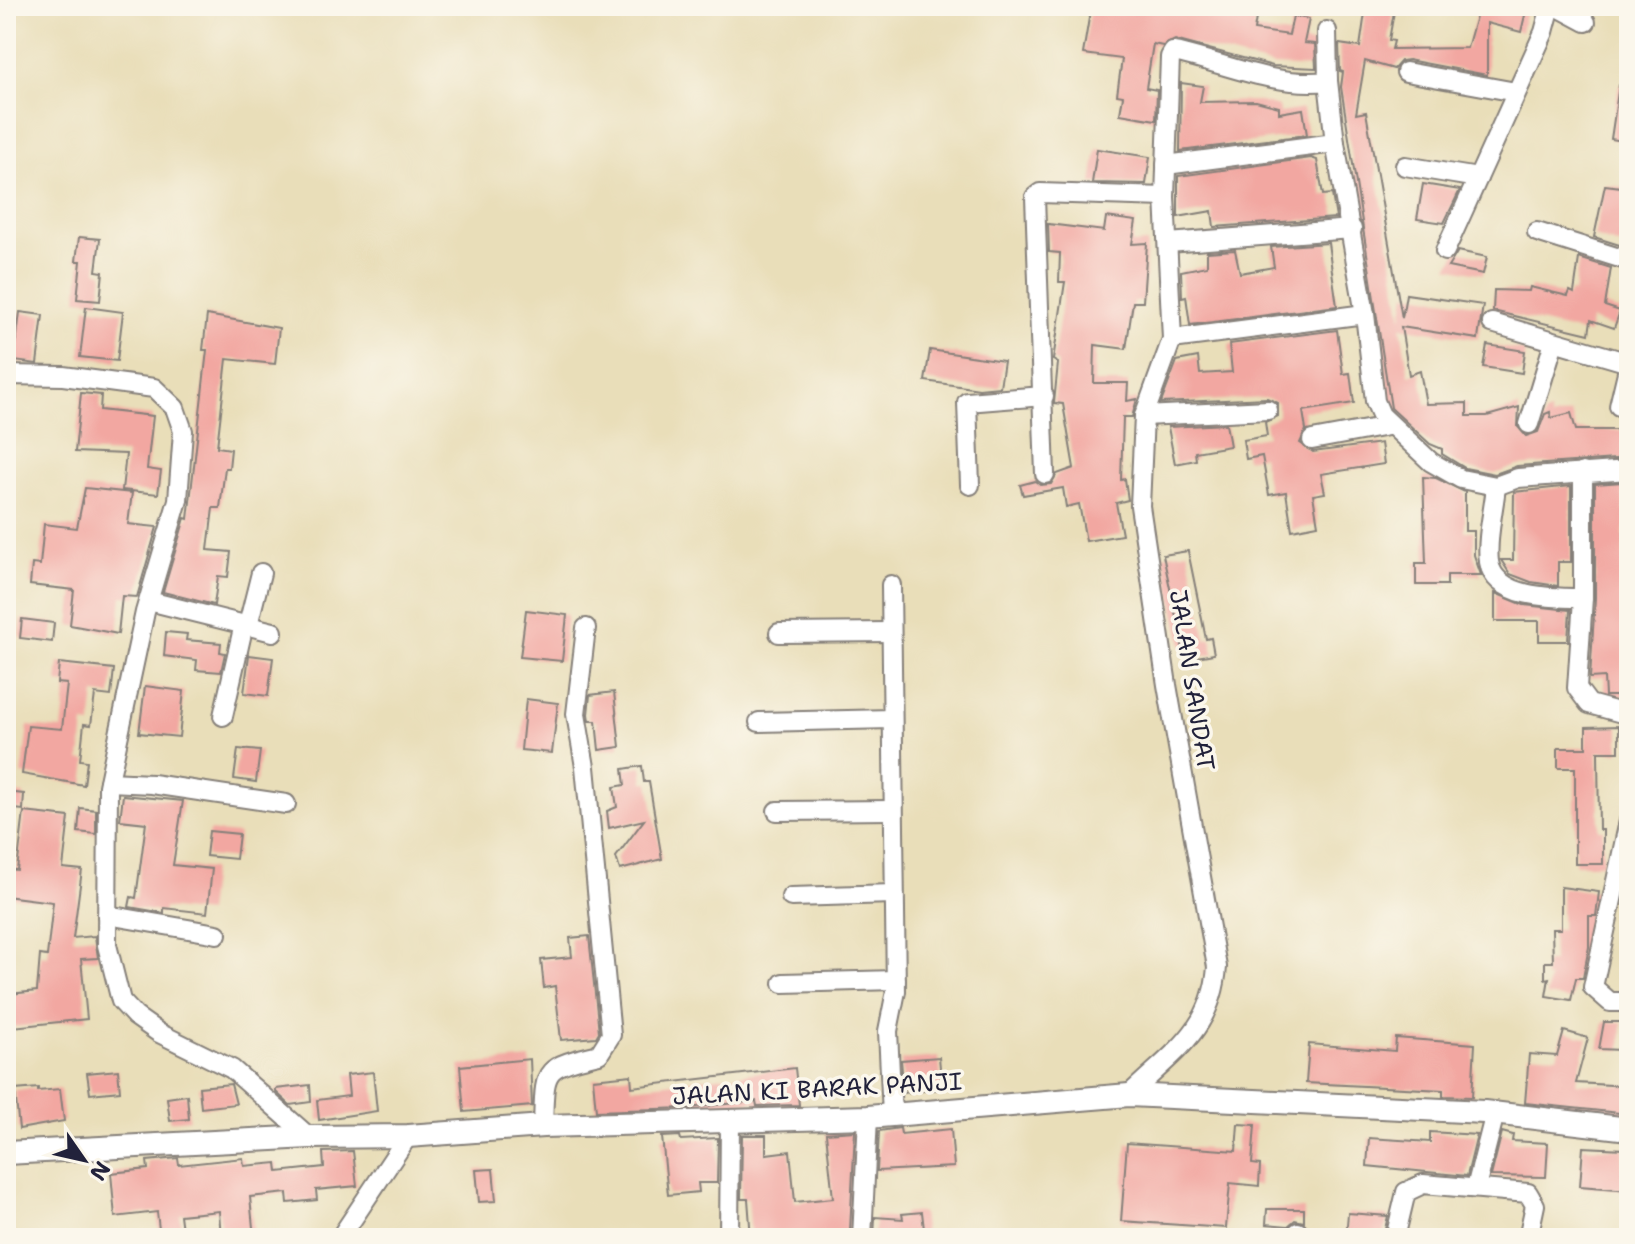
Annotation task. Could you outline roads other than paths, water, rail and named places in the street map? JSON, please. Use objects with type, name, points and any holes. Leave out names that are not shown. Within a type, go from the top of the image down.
[{"type":"street","points":[[1445,251],[1554,6],[1586,22]]},
{"type":"street","points":[[1327,31],[1328,81],[1335,143],[1352,229],[1375,401],[1388,426],[1431,462],[1461,479],[1496,486],[1518,478],[1629,470]]},
{"type":"street","name":"JALAN SANDAT","points":[[1129,1095],[1203,1022],[1215,995],[1217,967],[1167,685],[1140,506],[1144,416],[1172,339],[1165,197],[1170,57],[1173,52],[1266,79],[1302,84],[1328,81]]},
{"type":"street","points":[[1406,72],[1516,92]]},
{"type":"street","points":[[1166,165],[1335,143]]},
{"type":"street","points":[[1405,166],[1478,178]]},
{"type":"street","points":[[1045,474],[1035,197],[1040,193],[1165,197]]},
{"type":"street","points":[[1168,243],[1352,229]]},
{"type":"street","points":[[1537,232],[1629,261]]},
{"type":"street","points":[[1172,339],[1365,314]]},
{"type":"street","points":[[1492,323],[1629,363],[1619,406]]},
{"type":"street","points":[[1529,424],[1554,342]]},
{"type":"street","points":[[6,375],[63,376],[154,388],[175,408],[183,431],[178,500],[149,601],[109,782],[107,945],[121,1001],[159,1033],[232,1069],[309,1137]]},
{"type":"street","points":[[970,485],[967,402],[1044,396]]},
{"type":"street","points":[[1144,416],[1268,410]]},
{"type":"street","points":[[1312,440],[1388,426]]},
{"type":"street","points":[[1583,472],[1583,598],[1577,688],[1589,704],[1629,715]]},
{"type":"street","points":[[1496,486],[1489,553],[1489,565],[1494,573],[1504,584],[1521,591],[1549,598],[1583,598]]},
{"type":"street","points":[[223,716],[261,573]]},
{"type":"street","points":[[891,585],[896,980],[888,1031],[892,1115]]},
{"type":"street","points":[[149,601],[273,632]]},
{"type":"street","points":[[543,1126],[544,1080],[557,1064],[599,1054],[611,1035],[585,767],[576,714],[586,628]]},
{"type":"street","points":[[779,633],[891,632]]},
{"type":"street","points":[[759,722],[892,719]]},
{"type":"street","points":[[109,782],[152,784],[286,804]]},
{"type":"street","points":[[777,811],[893,810]]},
{"type":"street","points":[[1629,821],[1593,987],[1610,1002],[1629,1002]]},
{"type":"street","points":[[791,897],[894,894]]},
{"type":"street","points":[[107,915],[217,934]]},
{"type":"street","points":[[783,983],[896,980]]},
{"type":"street","name":"JALAN KI BARAK PANJI","points":[[6,1153],[309,1137],[408,1136],[543,1126],[868,1117],[1129,1095],[1495,1113],[1629,1129]]},
{"type":"street","points":[[1476,1188],[1495,1113]]},
{"type":"street","points":[[862,1238],[868,1117]]},
{"type":"street","points":[[729,1238],[730,1121]]},
{"type":"street","points":[[340,1238],[408,1136]]},
{"type":"street","points":[[1395,1238],[1404,1199],[1412,1186],[1528,1193],[1535,1205],[1528,1238]]}]
